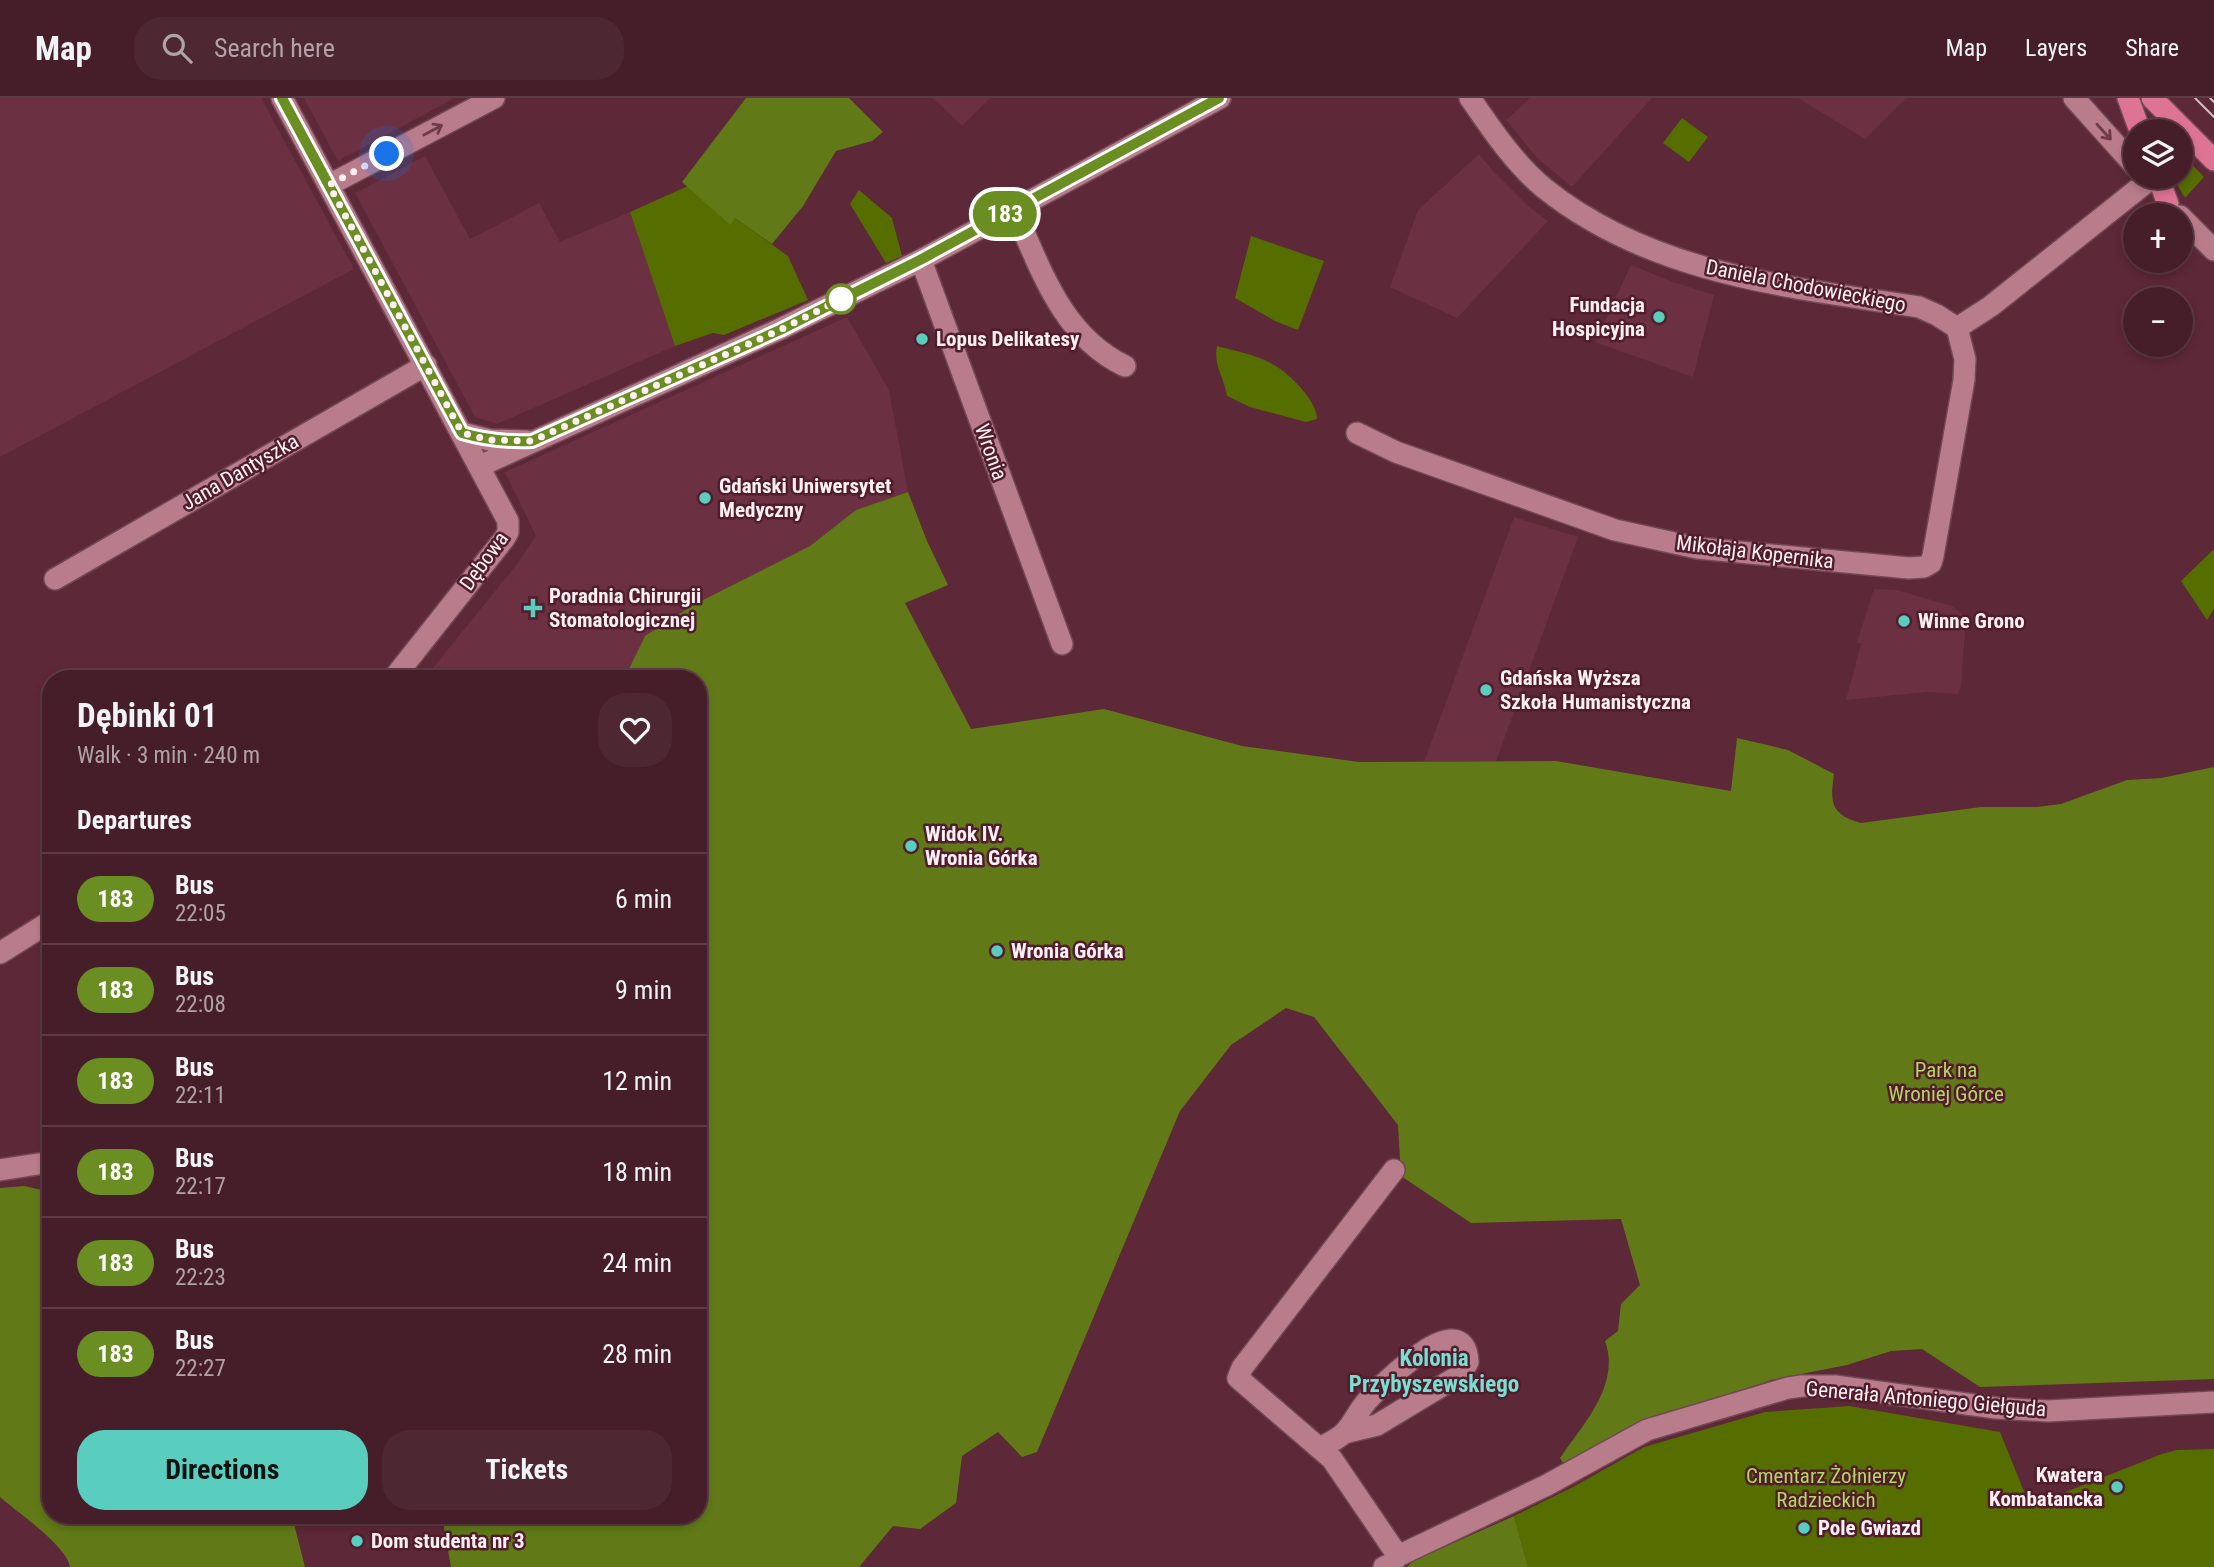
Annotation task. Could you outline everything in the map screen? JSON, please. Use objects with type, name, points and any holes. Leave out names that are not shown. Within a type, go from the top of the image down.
[{"type":"main road","points":[[2128,98],[2136,119]]},
{"type":"main road","points":[[2152,98],[2214,160]]},
{"type":"main road","points":[[2157,189],[2169,203]]},
{"type":"street","name":"Dębowa","points":[[282,98],[508,521],[508,532],[400,670]]},
{"type":"street","points":[[329,185],[494,98]]},
{"type":"street","points":[[480,466],[780,330],[920,260],[1220,98]]},
{"type":"street","name":"Daniela Chodowieckiego","points":[[1471,98],[1511,155],[1544,187],[1594,222],[1683,263],[1760,282],[1919,307],[1957,328]]},
{"type":"street","points":[[2074,98],[2123,150]]},
{"type":"street","points":[[1957,328],[1991,306],[2129,189]]},
{"type":"street","points":[[1014,209],[1054,300],[1069,322],[1107,357],[1125,366]]},
{"type":"street","points":[[2193,229],[2214,250]]},
{"type":"street","name":"Wronia","points":[[920,260],[1062,644]]},
{"type":"street","name":"Mikołaja Kopernika","points":[[1357,433],[1396,452],[1615,530],[1697,548],[1909,568],[1924,567],[1931,563],[1933,556],[1964,380],[1965,359],[1957,328]]},
{"type":"street","name":"Jana Dantyszka","points":[[55,579],[426,365]]},
{"type":"street","points":[[462,433],[490,440],[532,441]]},
{"type":"street","points":[[0,953],[42,926]]},
{"type":"street","points":[[0,1170],[42,1163]]},
{"type":"street","points":[[1391,1563],[1332,1459],[1238,1377],[1242,1368],[1394,1170]]},
{"type":"street","points":[[1321,1448],[1344,1433],[1377,1425],[1460,1375],[1468,1362],[1465,1348],[1459,1342],[1444,1340],[1426,1349],[1366,1402],[1344,1433]]},
{"type":"street","name":"Generała Antoniego Giełguda","points":[[1391,1563],[1547,1485],[1647,1430],[1788,1388],[1835,1386],[1996,1408],[2048,1411],[2214,1402]]},
{"type":"shaded area","points":[[0,98],[261,98],[354,269],[0,457]]},
{"type":"shaded area","points":[[304,98],[452,98],[453,99],[338,161]]},
{"type":"shaded area","points":[[933,98],[990,98],[962,126]]},
{"type":"shaded area","points":[[1530,98],[1652,98],[1572,187],[1537,158],[1506,120]]},
{"type":"shaded area","points":[[1798,98],[1906,98],[1865,139]]},
{"type":"shaded area","points":[[1479,154],[1528,206],[1548,221],[1457,318],[1390,287],[1418,210]]},
{"type":"shaded area","points":[[425,156],[470,239],[539,203],[560,242],[630,212],[675,346],[497,424],[475,417],[355,193]]},
{"type":"shaded area","points":[[1631,265],[1714,295],[1693,377],[1595,342]]},
{"type":"shaded area","name":"Gdański Uniwersytet Medyczny","points":[[847,317],[889,390],[908,492],[856,510],[810,546],[693,605],[645,636],[628,670],[431,670],[517,564],[536,536],[505,472]]},
{"type":"shaded area","name":"Gdańska Wyższa Szkoła Humanistyczna","points":[[1514,517],[1578,537],[1496,761],[1424,762]]},
{"type":"shaded area","points":[[1874,589],[1897,590],[1952,606],[1966,617],[1961,687],[1957,694],[1927,692],[1846,700],[1861,644],[1857,642]]},
{"type":"green space","points":[[746,98],[849,98],[883,132],[872,141],[836,151],[803,206],[772,244],[735,218],[730,225],[682,182]]},
{"type":"green space","points":[[1682,118],[1708,137],[1689,162],[1663,143]]},
{"type":"green space","points":[[2193,166],[2204,177],[2185,198],[2180,189],[2193,189]]},
{"type":"green space","points":[[688,186],[729,224],[735,218],[788,256],[808,300],[724,335],[713,333],[675,346],[630,212]]},
{"type":"green space","points":[[859,190],[892,218],[902,256],[886,263],[850,204]]},
{"type":"green space","points":[[1251,236],[1324,261],[1298,330],[1275,321],[1235,298]]},
{"type":"green space","points":[[1217,346],[1261,359],[1280,369],[1308,397],[1317,419],[1306,422],[1250,407],[1227,396],[1218,365]]},
{"type":"green space","name":"Park na Wroniej Górce","points":[[908,492],[948,585],[905,603],[971,729],[1104,709],[1242,746],[1359,762],[1556,761],[1731,791],[1737,738],[1788,750],[1834,774],[1834,806],[1843,816],[1861,823],[1981,807],[2061,804],[2127,780],[2161,778],[2214,767],[2214,1379],[1980,1387],[1922,1349],[1891,1351],[1847,1365],[1771,1380],[1662,1417],[1566,1468],[1560,1458],[1589,1418],[1604,1388],[1609,1357],[1605,1341],[1618,1331],[1621,1304],[1640,1285],[1621,1219],[1471,1223],[1401,1176],[1398,1125],[1314,1017],[1286,1008],[1231,1045],[1180,1111],[1037,1452],[1022,1457],[998,1432],[962,1456],[956,1503],[920,1529],[893,1526],[859,1567],[451,1567],[443,1524],[707,1524],[707,670],[628,670],[645,636],[693,605],[810,546],[856,510]]},
{"type":"green space","points":[[2214,549],[2214,609],[2207,620],[2181,581]]},
{"type":"green space","points":[[24,1186],[42,1190],[42,1524],[294,1524],[305,1567],[70,1567],[60,1549],[51,1540],[0,1497],[0,1188]]},
{"type":"green space","name":"Cmentarz Żołnierzy Radzieckich","points":[[1849,1406],[2000,1432],[2030,1506],[2162,1454],[2177,1450],[2214,1449],[2214,1567],[1528,1567],[1514,1516],[1644,1447],[1765,1412]]},
{"type":"green space","points":[[1514,1516],[1528,1567],[1407,1567],[1413,1561]]},
{"type":"tram line","points":[[2195,98],[2214,117]]},
{"type":"tram line","points":[[2210,98],[2214,102]]},
{"type":"bus line","name":"183","points":[[282,98],[462,433],[490,440],[518,441],[532,441],[780,330],[920,260],[1219,98]]},
{"type":"place","name":"Fundacja Hospicyjna","points":[[1659,317]]},
{"type":"place","name":"Lopus Delikatesy","points":[[922,339]]},
{"type":"place","name":"Gdański Uniwersytet Medyczny","points":[[705,498]]},
{"type":"place","name":"Poradnia Chirurgii Stomatologicznej","points":[[533,608]]},
{"type":"place","name":"Winne Grono","points":[[1904,621]]},
{"type":"place","name":"Gdańska Wyższa Szkoła Humanistyczna","points":[[1486,690]]},
{"type":"place","name":"Widok IV. Wronia Górka","points":[[911,846]]},
{"type":"place","name":"Wronia Górka","points":[[997,951]]},
{"type":"place","name":"Kwatera Kombatancka","points":[[2117,1487]]},
{"type":"place","name":"Pole Gwiazd","points":[[1804,1528]]},
{"type":"place","name":"Dom studenta nr 3","points":[[357,1541]]},
{"type":"district","name":"Kolonia Przybyszewskiego","points":[[1434,1371]]},
{"type":"route","points":[[387,154],[329,185],[462,433],[490,440],[532,441],[780,330],[841,299]]}]
